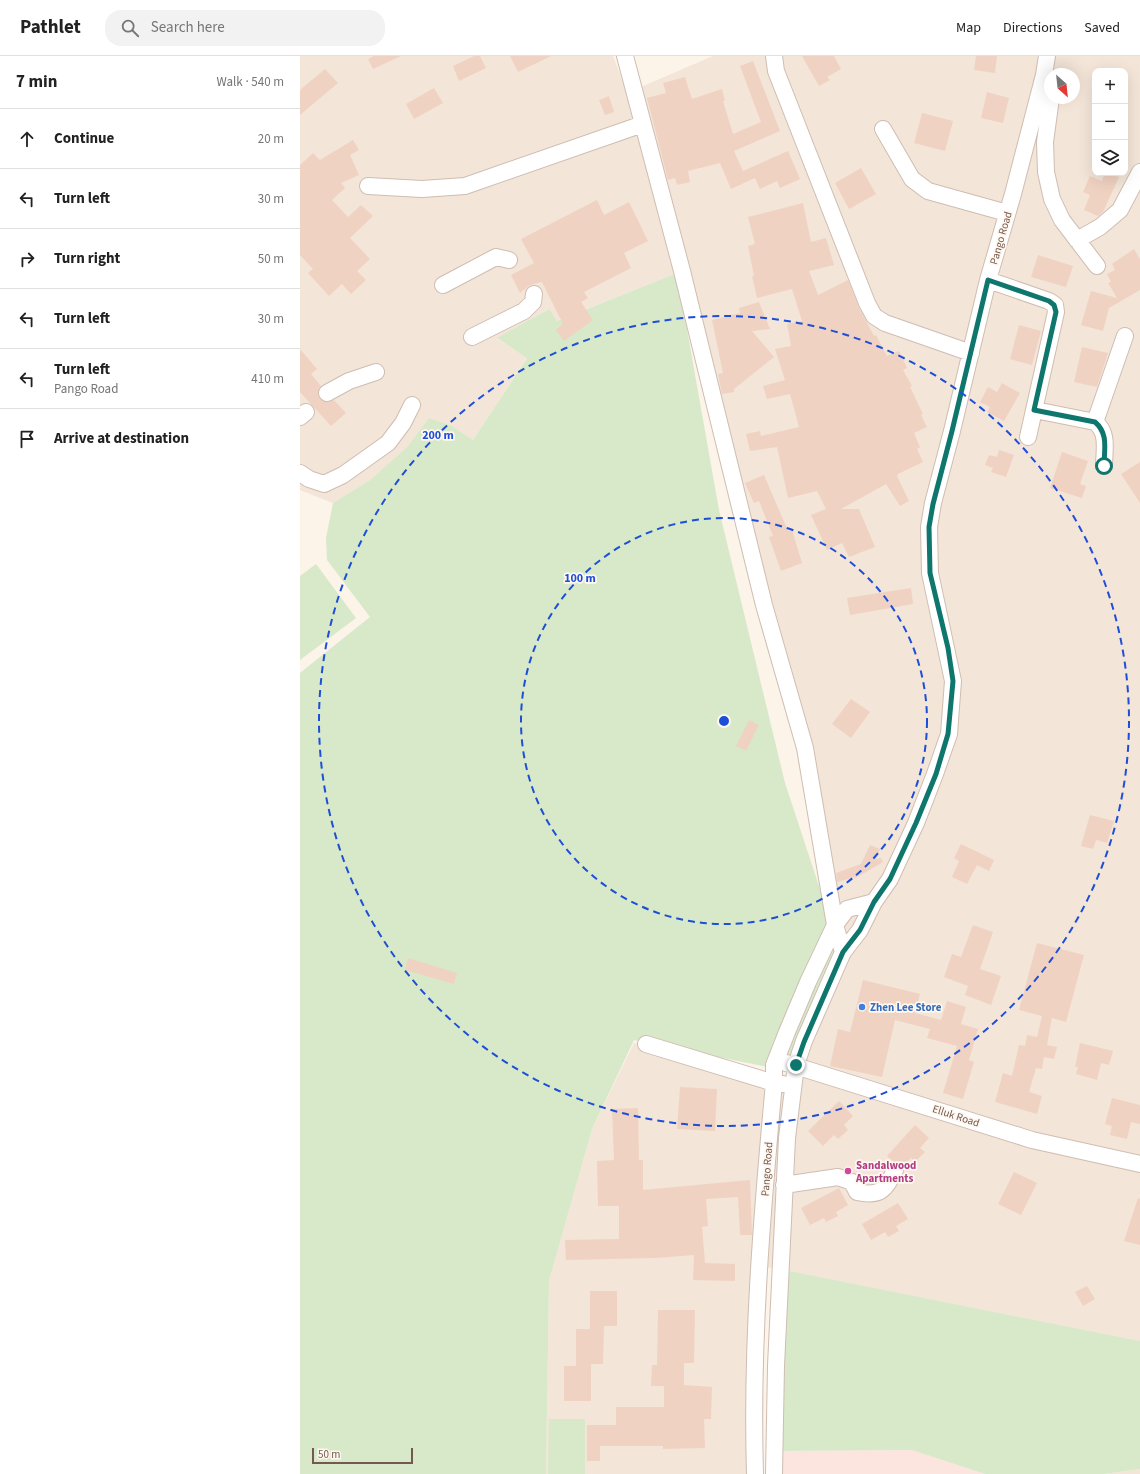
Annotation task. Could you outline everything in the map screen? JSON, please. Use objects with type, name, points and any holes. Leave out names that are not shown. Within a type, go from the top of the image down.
[{"type":"street","points":[[625,56],[682,271],[764,605],[805,748],[835,926],[843,952]]},
{"type":"street","points":[[774,56],[776,71],[867,303],[874,316],[885,323],[971,352]]},
{"type":"street","name":"Pango Road","points":[[1047,56],[1047,68]]},
{"type":"street","name":"Pango Road","points":[[774,1474],[776,1366],[784,1185],[787,1138],[796,1065],[804,1042],[843,952],[860,930],[874,902],[890,879],[916,823],[936,774],[948,734],[953,681],[948,648],[930,573],[929,527],[933,504],[988,280],[1044,88]]},
{"type":"street","points":[[1050,104],[1045,142],[1046,172],[1052,199],[1062,220],[1097,266]]},
{"type":"street","points":[[368,186],[422,189],[465,186],[643,124]]},
{"type":"street","points":[[883,129],[912,179],[928,191],[1007,213]]},
{"type":"street","points":[[1077,240],[1100,227],[1120,210],[1140,172]]},
{"type":"street","points":[[443,285],[496,257],[509,260]]},
{"type":"street","points":[[988,280],[1049,301],[1054,305],[1056,312],[1028,437]]},
{"type":"street","points":[[472,337],[524,310],[533,302],[534,294]]},
{"type":"street","points":[[1095,422],[1125,336]]},
{"type":"street","points":[[328,393],[349,381],[376,372]]},
{"type":"street","points":[[300,473],[310,479],[324,484],[343,475],[388,443],[403,423],[412,405]]},
{"type":"street","points":[[1034,410],[1095,422],[1102,428],[1105,435],[1104,466]]},
{"type":"street","name":"Pango Road","points":[[755,1474],[756,1370],[760,1260],[775,1061],[808,982],[835,926],[847,908],[874,902]]},
{"type":"street","points":[[646,1044],[774,1083],[793,1085]]},
{"type":"street","name":"Elluk Road","points":[[775,1061],[796,1065],[1032,1140],[1140,1164]]},
{"type":"street","points":[[784,1185],[838,1177],[852,1182],[857,1192],[867,1194],[881,1191],[887,1187],[895,1170]]},
{"type":"shaded area","points":[[300,56],[613,56],[627,93],[713,56],[1140,56],[1140,1341],[767,1267],[748,1474],[546,1474],[549,1281],[592,1129],[634,1043],[791,1079],[849,952],[677,273],[556,321],[548,309],[497,339],[527,357],[473,440],[452,426],[429,418],[407,447],[370,480],[333,503],[300,490]]},
{"type":"shaded area","points":[[912,1450],[985,1474],[772,1474],[771,1451]]},
{"type":"shaded area","points":[[1140,1469],[1140,1474],[1104,1474]]},
{"type":"green space","points":[[677,273],[719,510],[785,783],[841,953],[788,1071],[634,1040],[592,1129],[549,1281],[546,1474],[300,1474],[300,673],[370,617],[327,560],[326,538],[333,503],[370,480],[407,447],[429,418],[452,426],[473,440],[527,358],[497,338],[549,309],[557,321]]},
{"type":"green space","points":[[316,564],[356,618],[300,660],[300,576]]},
{"type":"green space","points":[[774,1268],[1140,1341],[1140,1469],[1104,1474],[985,1474],[912,1450],[771,1451]]},
{"type":"green space","points":[[549,1419],[585,1419],[585,1474],[548,1474]]},
{"type":"building","points":[[374,56],[401,56],[373,69],[368,59]]},
{"type":"building","points":[[474,56],[480,56],[486,68],[459,81],[453,66]]},
{"type":"building","points":[[510,56],[551,56],[518,72]]},
{"type":"building","points":[[802,56],[834,56],[841,69],[827,77],[830,80],[819,86]]},
{"type":"building","points":[[976,56],[997,56],[995,73],[974,70]]},
{"type":"building","points":[[753,61],[780,131],[734,151],[743,171],[788,151],[800,179],[780,188],[777,181],[760,189],[755,178],[731,189],[720,163],[688,171],[690,182],[677,185],[675,178],[668,180],[647,98],[666,93],[663,83],[685,77],[692,99],[722,89],[725,101],[723,101],[733,134],[761,122],[740,66]]},
{"type":"building","points":[[325,69],[338,83],[300,115],[300,90]]},
{"type":"building","points":[[434,88],[443,103],[414,119],[406,104]]},
{"type":"building","points":[[987,92],[1009,98],[1003,123],[981,118]]},
{"type":"building","points":[[609,96],[614,112],[605,115],[599,100]]},
{"type":"building","points":[[922,113],[953,121],[945,151],[914,143]]},
{"type":"building","points":[[353,140],[359,150],[350,155],[359,175],[341,183],[345,188],[332,200],[348,217],[361,205],[373,216],[350,238],[370,259],[357,271],[366,280],[351,294],[342,284],[329,296],[308,273],[313,269],[300,255],[300,165],[313,153],[320,160]]},
{"type":"building","points":[[861,168],[876,194],[849,209],[835,183]]},
{"type":"building","points":[[1090,176],[1102,181],[1104,176],[1119,177],[1103,212],[1098,216],[1084,210],[1090,195],[1083,192]]},
{"type":"building","points":[[597,200],[604,215],[629,202],[648,241],[624,253],[631,268],[584,292],[588,298],[581,302],[593,320],[564,341],[556,330],[563,324],[542,282],[530,285],[520,293],[511,275],[534,263],[521,239]]},
{"type":"building","points":[[803,203],[811,242],[826,238],[834,265],[809,271],[818,295],[848,280],[859,308],[887,356],[899,351],[907,368],[903,370],[912,386],[910,387],[923,414],[921,415],[927,427],[914,433],[920,447],[917,449],[923,462],[898,474],[897,476],[909,501],[900,506],[886,484],[841,509],[859,509],[875,547],[849,557],[842,543],[827,550],[811,515],[826,509],[817,491],[788,498],[777,447],[750,451],[746,434],[760,431],[761,436],[799,427],[790,394],[767,399],[763,386],[785,380],[775,349],[791,346],[787,324],[802,321],[792,289],[757,298],[748,246],[755,244],[748,217]]},
{"type":"building","points":[[1134,249],[1140,259],[1140,290],[1109,308],[1103,331],[1081,325],[1091,291],[1117,298],[1108,283],[1111,282],[1107,274],[1115,270],[1112,264]]},
{"type":"building","points":[[1038,255],[1073,266],[1066,287],[1031,277]]},
{"type":"building","points":[[759,302],[770,329],[752,331],[774,357],[734,389],[734,392],[722,394],[718,374],[723,373],[712,320],[740,313],[739,308]]},
{"type":"building","points":[[1019,325],[1041,331],[1032,365],[1010,359]]},
{"type":"building","points":[[1082,347],[1108,353],[1097,387],[1074,382]]},
{"type":"building","points":[[300,349],[317,369],[311,374],[321,386],[318,392],[319,398],[326,402],[334,400],[346,413],[331,426],[300,392]]},
{"type":"building","points":[[1002,383],[1020,393],[1004,421],[987,412],[990,407],[980,402],[988,387],[997,392]]},
{"type":"building","points":[[999,450],[1014,455],[1006,477],[991,472],[993,468],[985,465],[989,455],[997,457]]},
{"type":"building","points":[[1062,452],[1088,461],[1080,484],[1086,486],[1082,498],[1050,488]]},
{"type":"building","points":[[1140,462],[1140,503],[1121,474]]},
{"type":"building","points":[[764,475],[788,531],[792,530],[802,563],[781,571],[769,537],[773,536],[759,501],[754,503],[745,483]]},
{"type":"building","points":[[911,588],[913,604],[850,615],[847,598]]},
{"type":"building","points":[[851,699],[870,712],[851,738],[832,724]]},
{"type":"building","points":[[749,720],[759,725],[746,751],[736,746]]},
{"type":"building","points":[[1090,815],[1114,821],[1107,843],[1096,840],[1093,849],[1081,846]]},
{"type":"building","points":[[961,844],[994,860],[989,871],[977,865],[967,884],[952,877],[959,861],[954,858]]},
{"type":"building","points":[[870,845],[880,849],[876,859],[881,858],[883,862],[854,879],[855,877],[837,882],[836,873],[861,864]]},
{"type":"building","points":[[973,925],[993,932],[980,969],[1001,976],[991,1005],[965,995],[968,986],[944,977],[952,954],[961,957]]},
{"type":"building","points":[[1037,943],[1084,955],[1066,1022],[1052,1018],[1047,1045],[1057,1047],[1054,1059],[1044,1057],[1042,1069],[1036,1068],[1029,1092],[1042,1096],[1037,1114],[995,1102],[1003,1073],[1012,1076],[1019,1045],[1025,1046],[1027,1035],[1037,1037],[1042,1016],[1019,1010]]},
{"type":"building","points":[[408,958],[457,973],[454,984],[405,970]]},
{"type":"building","points":[[863,980],[920,994],[915,1013],[941,1020],[947,1001],[966,1007],[961,1024],[978,1029],[969,1060],[974,1062],[963,1099],[943,1093],[957,1046],[927,1038],[930,1029],[895,1020],[882,1077],[830,1066],[838,1029],[850,1032]]},
{"type":"building","points":[[1080,1043],[1113,1051],[1109,1065],[1101,1063],[1097,1080],[1076,1074],[1078,1067],[1075,1067]]},
{"type":"building","points":[[680,1087],[717,1089],[715,1131],[677,1129]]},
{"type":"building","points":[[1112,1098],[1140,1105],[1140,1124],[1131,1122],[1127,1139],[1110,1135],[1112,1126],[1105,1124]]},
{"type":"building","points":[[839,1101],[853,1116],[844,1125],[848,1130],[838,1139],[834,1135],[823,1146],[808,1131]]},
{"type":"building","points":[[638,1108],[639,1160],[643,1160],[643,1190],[750,1180],[752,1235],[740,1235],[738,1197],[706,1199],[708,1226],[702,1227],[705,1263],[735,1264],[735,1281],[693,1280],[694,1255],[656,1258],[566,1260],[565,1240],[619,1239],[619,1206],[598,1206],[597,1161],[614,1160],[612,1109]]},
{"type":"building","points":[[915,1125],[929,1138],[920,1148],[925,1152],[915,1162],[911,1158],[903,1166],[899,1162],[893,1161],[887,1156]]},
{"type":"building","points":[[1014,1172],[1037,1183],[1021,1215],[998,1204]]},
{"type":"building","points":[[839,1188],[848,1205],[836,1212],[838,1216],[826,1222],[824,1218],[810,1225],[801,1208]]},
{"type":"building","points":[[1138,1198],[1140,1199],[1140,1245],[1124,1241]]},
{"type":"building","points":[[898,1203],[908,1219],[896,1226],[899,1231],[888,1237],[885,1232],[871,1240],[862,1224]]},
{"type":"building","points":[[1087,1286],[1095,1299],[1083,1306],[1075,1292]]},
{"type":"building","points":[[590,1291],[617,1291],[617,1326],[604,1326],[603,1364],[591,1364],[591,1401],[564,1401],[564,1366],[576,1366],[576,1329],[590,1329]]},
{"type":"building","points":[[658,1310],[695,1310],[694,1363],[684,1363],[684,1385],[712,1387],[711,1419],[704,1419],[705,1448],[663,1449],[663,1446],[600,1446],[600,1461],[587,1461],[587,1425],[616,1425],[616,1407],[664,1407],[664,1386],[651,1386],[652,1365],[657,1365]]},
{"type":"place","name":"Zhen Lee Store","points":[[862,1007]]},
{"type":"place","name":"Sandalwood Apartments","points":[[848,1171]]},
{"type":"route","points":[[796,1065],[804,1042],[826,995],[843,952],[860,930],[874,902],[890,879],[916,823],[936,774],[948,734],[952,711],[953,681],[948,648],[930,573],[929,527],[933,504],[988,280],[1049,301],[1054,305],[1056,312],[1034,410],[1095,422],[1102,428],[1105,435],[1104,466]]}]
